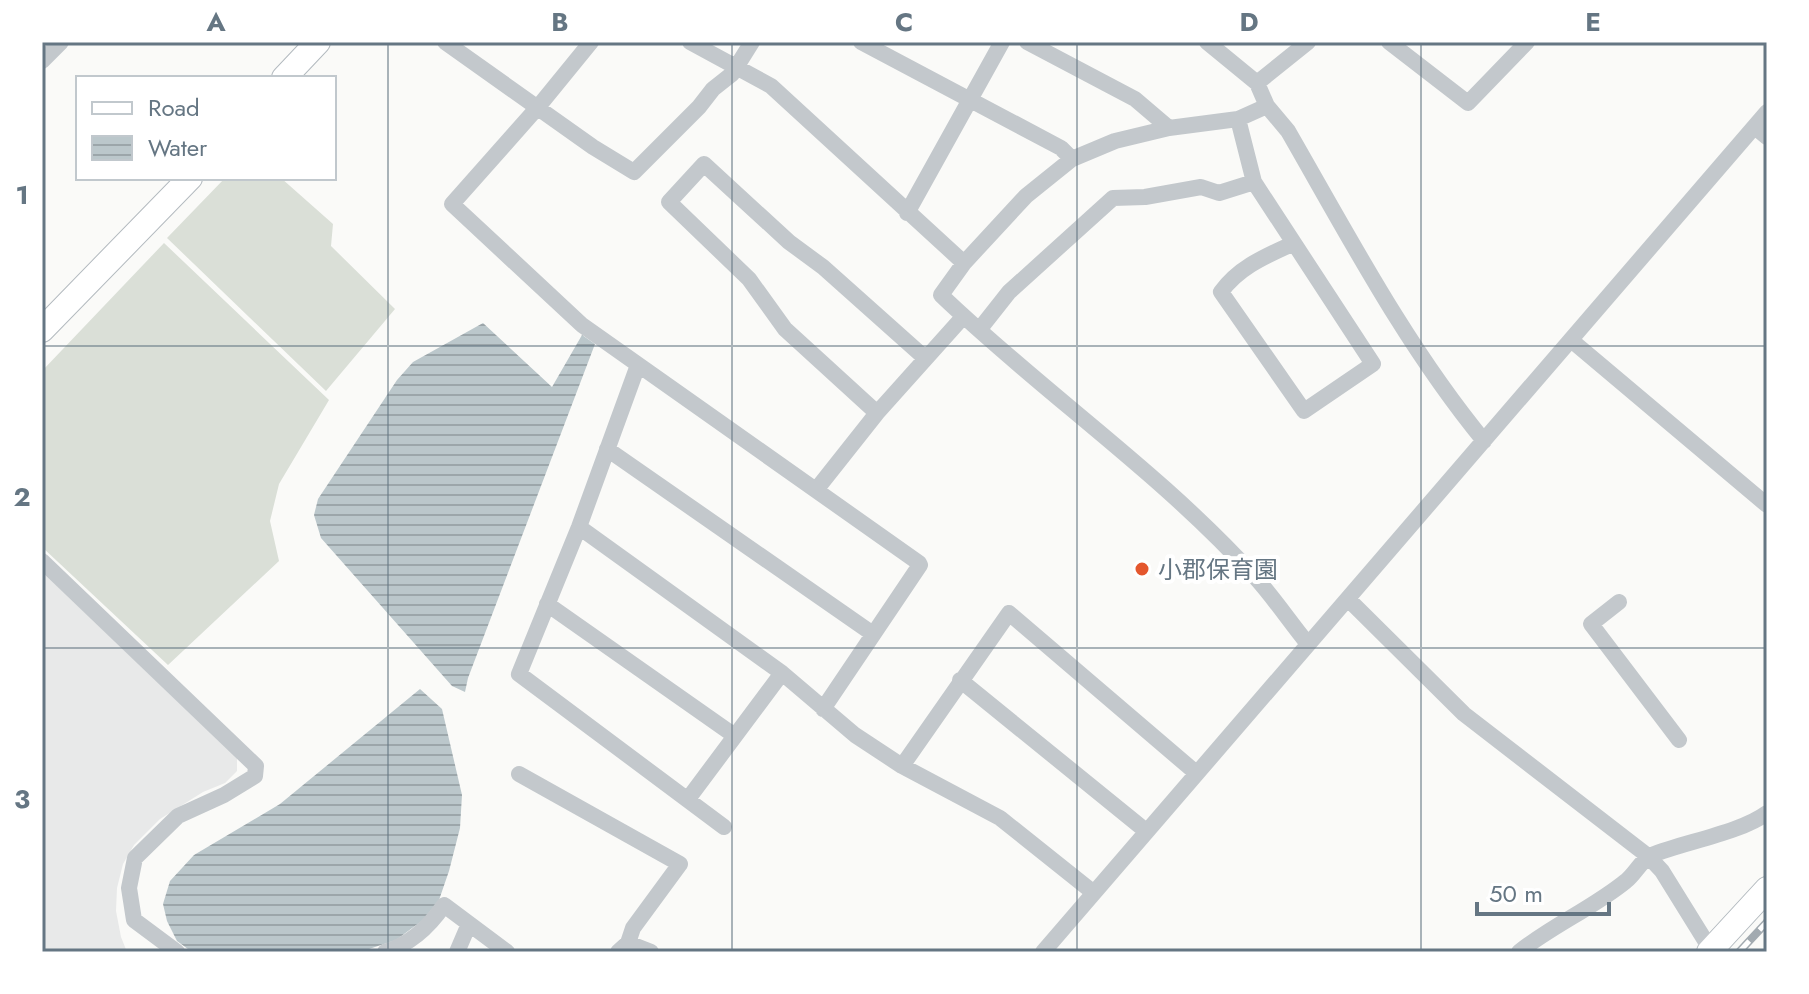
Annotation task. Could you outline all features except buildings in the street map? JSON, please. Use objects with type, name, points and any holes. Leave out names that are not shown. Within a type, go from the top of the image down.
[{"type":"street","points":[[42,61],[61,42]]},
{"type":"street","points":[[286,76],[318,42]]},
{"type":"street","points":[[591,42],[452,204],[582,325],[920,565],[823,709]]},
{"type":"street","points":[[690,42],[771,86],[964,263]]},
{"type":"street","points":[[453,44],[634,172],[738,66],[752,42]]},
{"type":"street","points":[[861,42],[1061,148],[1072,159]]},
{"type":"street","points":[[907,213],[1002,42]]},
{"type":"street","points":[[1027,42],[1135,99],[1169,128]]},
{"type":"street","points":[[1207,42],[1257,83],[1267,106],[1288,131],[1409,340],[1446,394],[1484,441]]},
{"type":"street","points":[[1257,83],[1308,42]]},
{"type":"street","points":[[1389,42],[1468,103],[1527,42]]},
{"type":"street","points":[[1267,106],[1238,119],[1169,128],[1115,141],[1072,159],[1026,196],[964,263],[941,295],[1123,451],[1202,524],[1256,578],[1308,644]]},
{"type":"street","points":[[1043,952],[1409,524],[1761,132],[1767,112]]},
{"type":"street","points":[[1238,119],[1254,182],[1373,364],[1304,411],[1221,292],[1231,278],[1255,261],[1292,244]]},
{"type":"street","points":[[877,413],[785,329],[749,279],[669,202],[704,164],[789,242],[823,267],[925,358]]},
{"type":"street","points":[[42,330],[188,180]]},
{"type":"street","points":[[979,330],[1009,292],[1113,198],[1145,197],[1201,187],[1219,193],[1254,182]]},
{"type":"street","points":[[816,490],[877,413],[963,317]]},
{"type":"street","points":[[1571,340],[1767,505]]},
{"type":"street","points":[[638,365],[579,527],[519,674],[724,827]]},
{"type":"street","points":[[607,449],[873,634]]},
{"type":"street","points":[[579,527],[782,673],[823,709],[902,766],[1000,818],[1094,893]]},
{"type":"street","points":[[42,561],[256,766],[255,776],[224,795],[178,816],[135,858],[129,888],[134,920],[177,952]]},
{"type":"street","points":[[1348,599],[1464,714],[1648,856],[1662,871],[1710,951],[1767,889]]},
{"type":"street","points":[[1619,602],[1591,624],[1679,740]]},
{"type":"street","points":[[547,604],[735,736]]},
{"type":"street","points":[[902,766],[1009,613],[1195,772]]},
{"type":"street","points":[[688,799],[782,673]]},
{"type":"street","points":[[960,680],[1146,831]]},
{"type":"street","points":[[519,774],[680,864],[633,928],[623,948],[651,952]]},
{"type":"street","points":[[1519,952],[1573,915],[1605,898],[1632,877],[1648,856],[1699,841],[1767,813]]},
{"type":"street","points":[[385,952],[413,939],[444,905],[507,952]]},
{"type":"street","points":[[457,952],[469,924]]},
{"type":"shaded area","points":[[223,180],[283,180],[333,224],[331,246],[395,309],[326,391],[167,238]]},
{"type":"shaded area","points":[[164,243],[329,400],[279,484],[270,521],[279,561],[168,665],[42,547],[42,371]]},
{"type":"shaded area","points":[[42,572],[237,758],[237,771],[225,783],[203,792],[160,819],[134,845],[123,864],[116,911],[127,952],[42,952]]},
{"type":"water","points":[[483,323],[552,387],[582,335],[595,344],[465,692],[452,686],[321,538],[314,515],[318,499],[397,380],[413,362]]},
{"type":"water","points":[[420,689],[442,709],[462,795],[460,828],[449,871],[439,900],[423,920],[396,940],[360,952],[192,952],[177,941],[163,904],[170,881],[194,855],[280,804]]},
{"type":"railway","points":[[1739,952],[1767,922]]},
{"type":"place","name":"小郡保育園","points":[[1142,569]]}]
